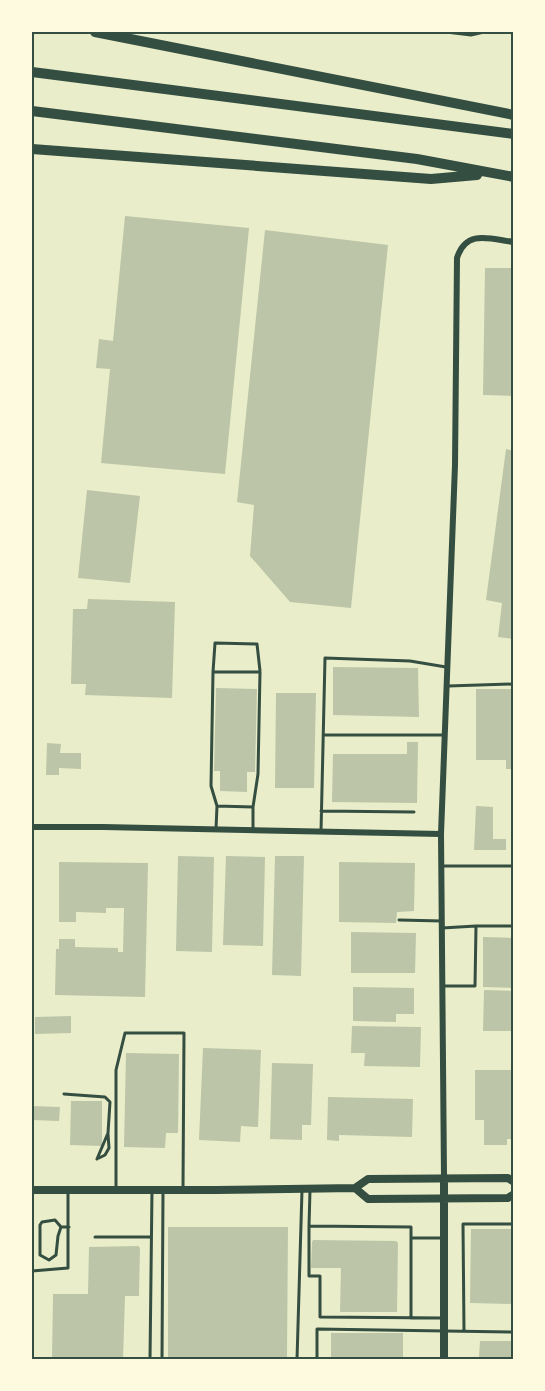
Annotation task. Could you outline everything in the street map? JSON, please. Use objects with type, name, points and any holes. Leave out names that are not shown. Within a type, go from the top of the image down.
[{"type":"highway","points":[[95,32],[513,115]]},
{"type":"highway","points":[[36,72],[513,134]]},
{"type":"highway","points":[[35,112],[417,159],[513,177]]},
{"type":"highway","points":[[34,149],[431,179],[489,174]]},
{"type":"street","points":[[444,1359],[441,834],[455,465],[457,258],[465,243],[475,238],[513,242]]},
{"type":"street","points":[[32,827],[441,834]]},
{"type":"street","points":[[32,1190],[355,1188],[368,1179],[444,1177],[508,1178],[513,1182]]},
{"type":"street","points":[[355,1188],[368,1198],[508,1198],[513,1194]]},
{"type":"lane","points":[[446,32],[471,35],[484,32]]},
{"type":"lane","points":[[216,829],[217,806],[211,786],[215,644],[257,644],[260,672],[258,774],[253,807],[254,830]]},
{"type":"lane","points":[[321,831],[325,658],[410,661],[447,667]]},
{"type":"lane","points":[[213,672],[260,672]]},
{"type":"lane","points":[[446,686],[513,684]]},
{"type":"lane","points":[[323,735],[444,735]]},
{"type":"lane","points":[[217,806],[253,807]]},
{"type":"lane","points":[[321,811],[414,812]]},
{"type":"lane","points":[[441,866],[513,866]]},
{"type":"lane","points":[[399,920],[476,926],[513,926]]},
{"type":"lane","points":[[442,986],[475,986],[476,926]]},
{"type":"lane","points":[[116,1190],[116,1070],[125,1033],[184,1033],[183,1190]]},
{"type":"lane","points":[[64,1094],[105,1096],[110,1102],[108,1133],[97,1159]]},
{"type":"lane","points":[[306,1189],[309,1276],[320,1276],[320,1317],[444,1318]]},
{"type":"lane","points":[[297,1359],[306,1189]]},
{"type":"lane","points":[[32,1271],[68,1268],[68,1190]]},
{"type":"lane","points":[[150,1359],[152,1190]]},
{"type":"lane","points":[[162,1359],[163,1190]]},
{"type":"lane","points":[[62,1227],[58,1236],[56,1254],[49,1260],[44,1259],[40,1255],[40,1225],[42,1222],[55,1220],[62,1227],[69,1227]]},
{"type":"lane","points":[[464,1330],[463,1224],[513,1224]]},
{"type":"lane","points":[[309,1226],[411,1227],[411,1318]]},
{"type":"lane","points":[[94,1237],[152,1237]]},
{"type":"lane","points":[[411,1238],[444,1238]]},
{"type":"lane","points":[[317,1359],[317,1329],[513,1332]]},
{"type":"building","points":[[125,216],[249,228],[225,474],[101,463],[110,369],[96,368],[99,339],[113,341]]},
{"type":"building","points":[[265,230],[388,245],[351,608],[290,602],[250,556],[254,505],[237,502]]},
{"type":"building","points":[[485,268],[514,268],[514,396],[483,395]]},
{"type":"building","points":[[506,449],[514,451],[514,639],[498,637],[502,603],[486,600]]},
{"type":"building","points":[[87,490],[140,496],[130,583],[78,578]]},
{"type":"building","points":[[88,599],[175,602],[172,698],[85,695],[86,684],[71,684],[73,609],[87,609]]},
{"type":"building","points":[[333,667],[418,668],[419,717],[333,715]]},
{"type":"building","points":[[216,688],[257,689],[255,772],[247,772],[247,792],[220,791],[220,771],[214,771]]},
{"type":"building","points":[[476,689],[514,689],[514,769],[506,769],[506,760],[476,760]]},
{"type":"building","points":[[276,693],[316,693],[314,788],[275,788]]},
{"type":"building","points":[[407,742],[418,742],[417,803],[332,802],[333,754],[407,754]]},
{"type":"building","points":[[47,743],[61,744],[60,753],[81,753],[81,769],[59,768],[59,775],[46,775]]},
{"type":"building","points":[[476,806],[493,807],[493,839],[506,839],[506,850],[474,850]]},
{"type":"building","points":[[178,856],[214,857],[212,952],[176,951]]},
{"type":"building","points":[[226,856],[265,857],[263,946],[223,945]]},
{"type":"building","points":[[275,856],[304,856],[301,976],[272,975]]},
{"type":"building","points":[[59,862],[148,863],[145,997],[55,995],[56,949],[59,949],[59,939],[75,939],[75,947],[118,948],[118,952],[123,952],[124,908],[106,908],[106,913],[76,912],[76,922],[59,922]]},
{"type":"building","points":[[339,862],[415,863],[414,911],[397,912],[396,923],[339,922]]},
{"type":"building","points":[[351,932],[416,933],[415,973],[351,973]]},
{"type":"building","points":[[483,937],[514,938],[514,988],[483,987]]},
{"type":"building","points":[[353,987],[414,988],[414,1014],[396,1014],[396,1022],[353,1021]]},
{"type":"building","points":[[484,990],[514,991],[514,1031],[483,1031]]},
{"type":"building","points":[[71,1016],[71,1033],[35,1034],[35,1017]]},
{"type":"building","points":[[352,1026],[421,1027],[420,1067],[364,1066],[365,1053],[351,1053]]},
{"type":"building","points":[[203,1048],[261,1050],[258,1127],[241,1126],[240,1142],[199,1140]]},
{"type":"building","points":[[126,1053],[179,1054],[178,1133],[166,1133],[165,1148],[124,1147]]},
{"type":"building","points":[[272,1063],[313,1064],[311,1125],[302,1125],[302,1140],[270,1139]]},
{"type":"building","points":[[475,1070],[514,1070],[514,1139],[507,1139],[507,1145],[484,1145],[484,1120],[475,1120]]},
{"type":"building","points":[[328,1097],[413,1099],[412,1137],[339,1135],[339,1141],[327,1140]]},
{"type":"building","points":[[71,1101],[102,1101],[102,1146],[70,1145]]},
{"type":"building","points":[[32,1106],[60,1107],[59,1121],[32,1120]]},
{"type":"building","points":[[168,1227],[288,1227],[287,1357],[168,1360]]},
{"type":"building","points":[[471,1229],[514,1229],[514,1304],[470,1303]]},
{"type":"building","points":[[313,1240],[396,1241],[398,1243],[397,1312],[340,1312],[341,1268],[311,1268]]},
{"type":"building","points":[[138,1246],[140,1248],[139,1296],[125,1296],[123,1360],[52,1360],[53,1294],[88,1294],[89,1247]]},
{"type":"building","points":[[331,1333],[403,1333],[403,1360],[331,1360]]},
{"type":"building","points":[[480,1341],[514,1341],[514,1360],[485,1360],[485,1357],[479,1357]]}]
